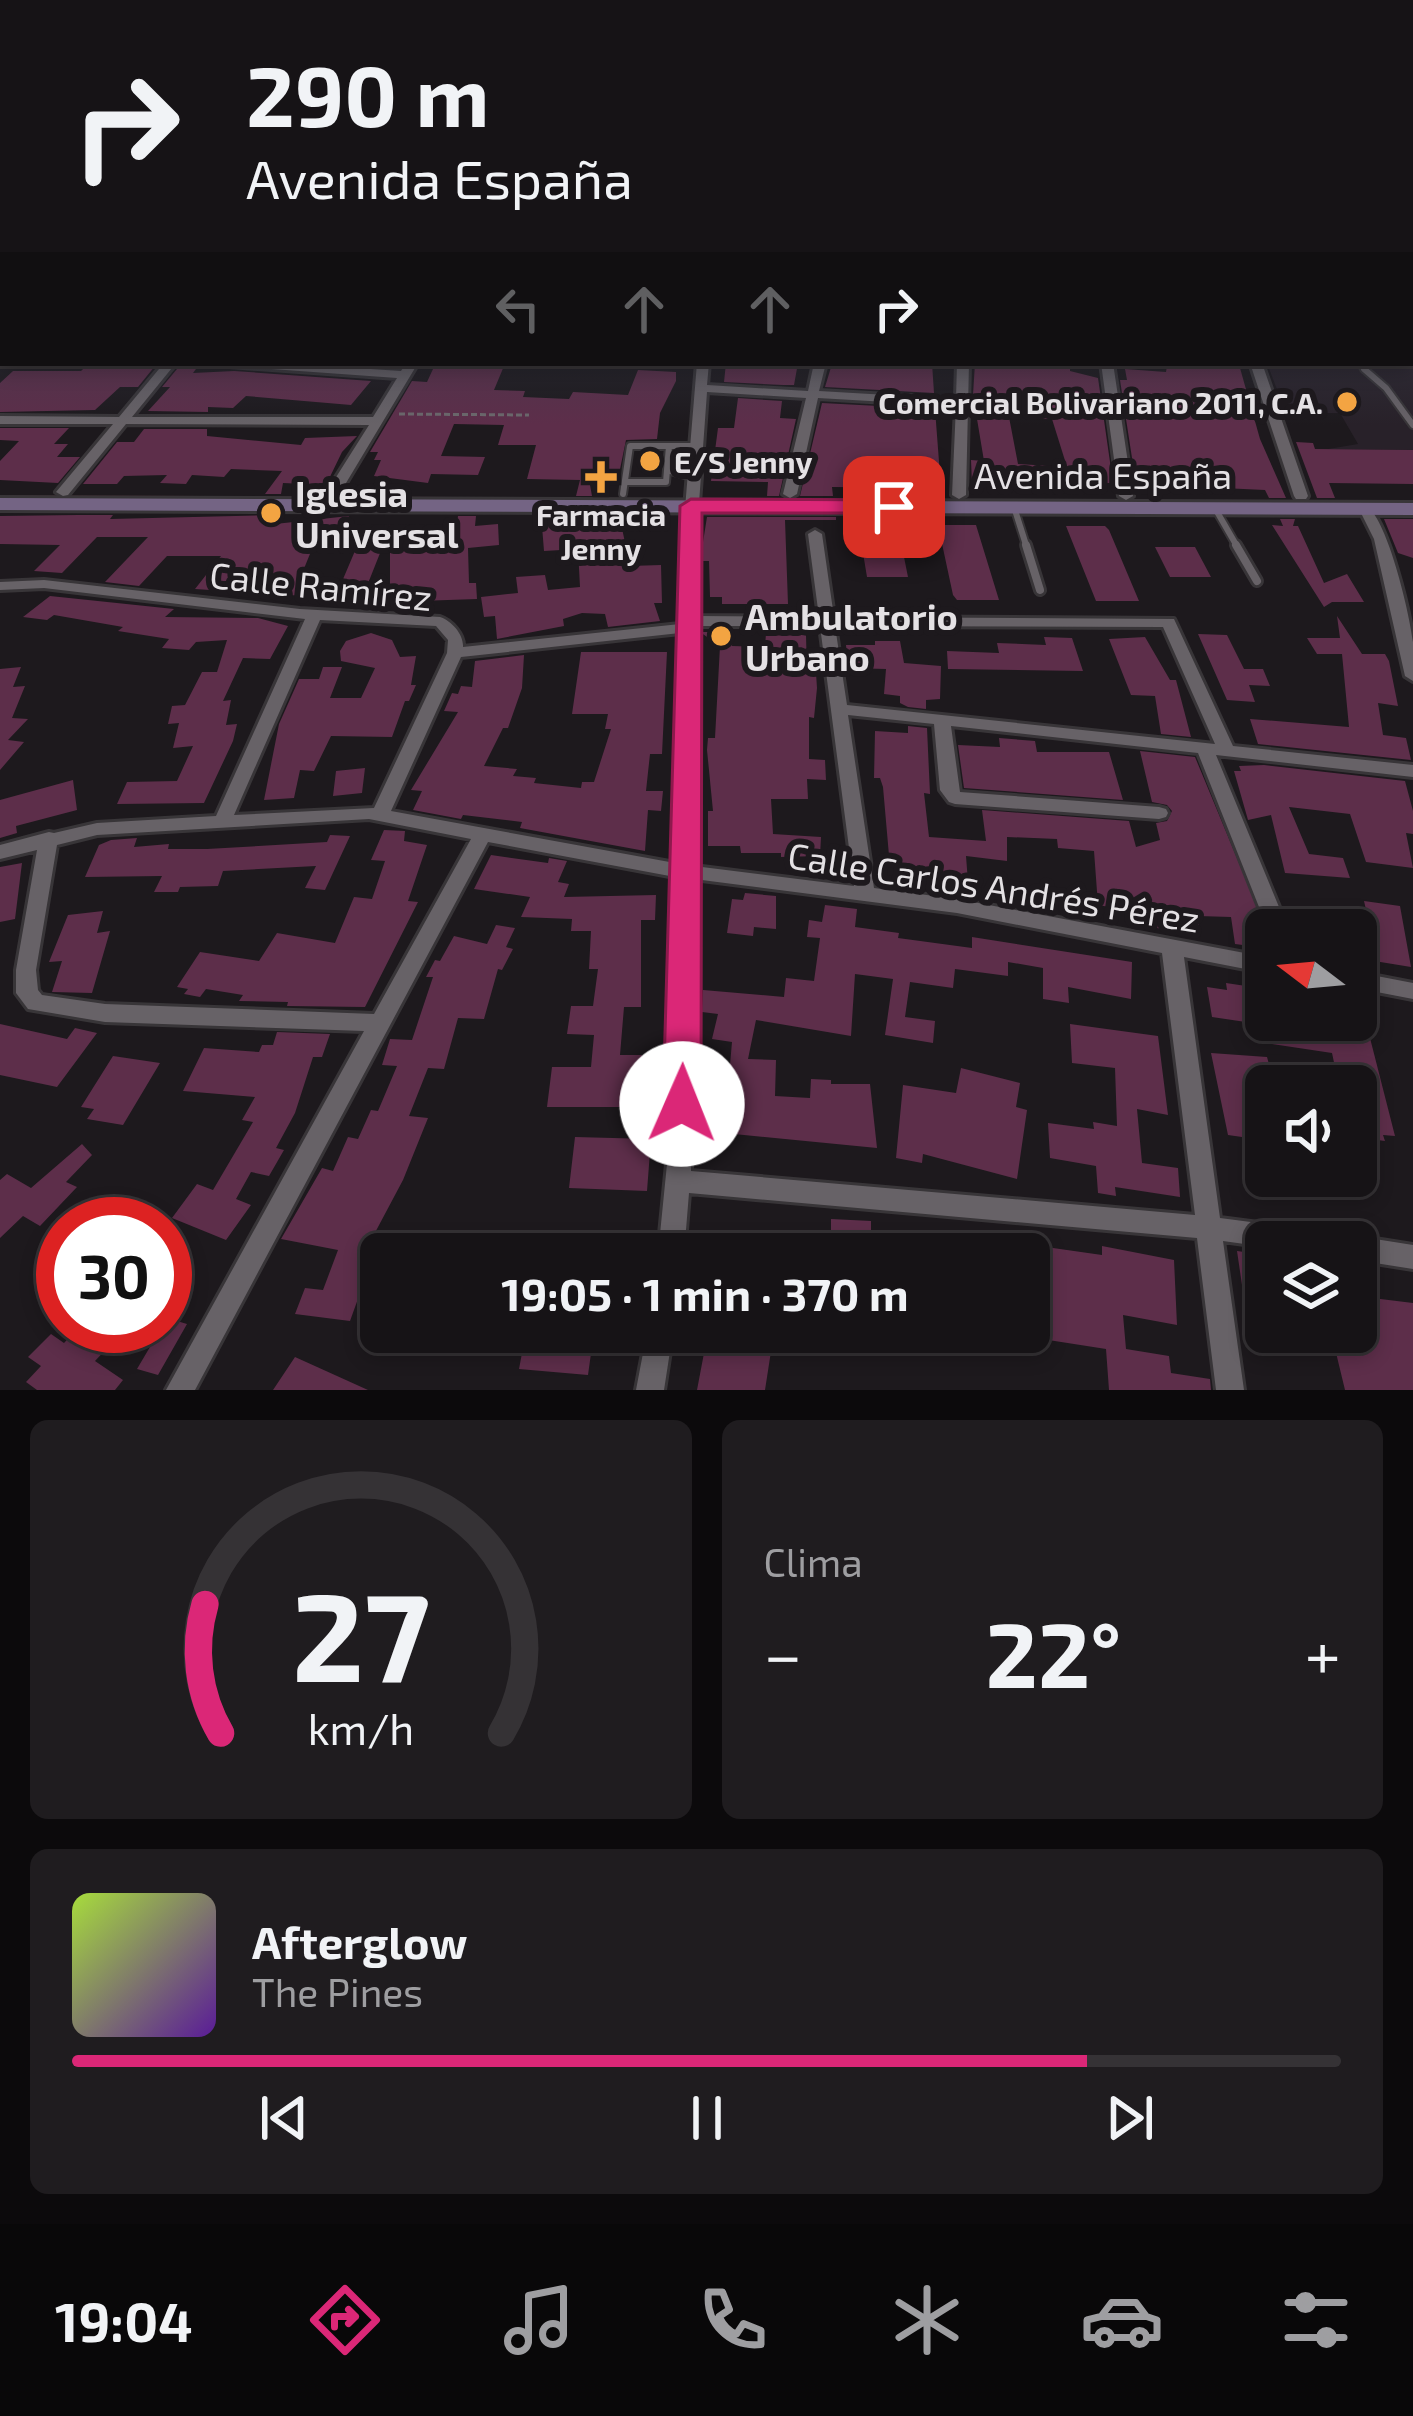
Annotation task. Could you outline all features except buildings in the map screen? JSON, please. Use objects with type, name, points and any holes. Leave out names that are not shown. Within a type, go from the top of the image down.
[{"type":"main road","name":"Avenida España","points":[[0,492],[332,494],[624,488],[1014,507],[1413,509]]},
{"type":"main road","name":"Avenida España","points":[[0,504],[692,492],[1413,497]]},
{"type":"street","points":[[63,492],[167,366]]},
{"type":"street","points":[[318,366],[408,369],[332,494]]},
{"type":"street","points":[[673,1233],[686,872],[692,492],[703,366]]},
{"type":"street","points":[[790,494],[819,366]]},
{"type":"street","points":[[959,495],[963,366]]},
{"type":"street","points":[[1107,366],[1126,496]]},
{"type":"street","points":[[1257,366],[1301,496]]},
{"type":"street","points":[[700,388],[962,403]]},
{"type":"street","points":[[0,420],[379,417]]},
{"type":"street","points":[[1366,509],[1381,539],[1413,676]]},
{"type":"street","points":[[815,534],[865,895]]},
{"type":"street","name":"Calle Ramírez","points":[[0,586],[44,584],[314,615],[440,622],[455,639],[455,653],[688,625],[828,620],[1169,622],[1227,751]]},
{"type":"street","points":[[222,822],[314,615]]},
{"type":"street","points":[[380,815],[455,653]]},
{"type":"street","points":[[840,709],[1413,771]]},
{"type":"street","points":[[942,720],[949,790],[955,798],[1159,813]]},
{"type":"street","points":[[1205,748],[1269,907]]},
{"type":"street","name":"Calle Carlos Andrés Pérez","points":[[0,852],[97,829],[380,815],[686,872],[957,906],[1245,960]]},
{"type":"street","points":[[180,1390],[483,835]]},
{"type":"street","points":[[49,838],[26,970],[27,993],[36,1003],[105,1013],[381,1023]]},
{"type":"street","points":[[1172,948],[1230,1390]]},
{"type":"street","points":[[1377,984],[1413,991]]},
{"type":"street","points":[[678,1181],[1245,1233]]},
{"type":"street","points":[[1377,1252],[1413,1257]]},
{"type":"street","points":[[650,1390],[656,1353]]},
{"type":"lane","points":[[1360,366],[1386,388],[1413,425]]},
{"type":"lane","points":[[669,446],[666,482],[624,488],[630,446],[669,446],[695,446]]},
{"type":"lane","points":[[667,470],[692,492]]},
{"type":"lane","points":[[1014,507],[1040,590]]},
{"type":"lane","points":[[1215,508],[1257,581]]},
{"type":"path","points":[[379,417],[529,416]]},
{"type":"shaded area","name":"Comercial Bolivariano 2011, C.A.","points":[[1268,366],[1413,366],[1413,450],[1328,449],[1358,444],[1340,413],[1286,413]]},
{"type":"shaded area","points":[[0,495],[680,498],[684,499],[0,500]]},
{"type":"shaded area","points":[[721,501],[1413,501],[1413,505]]},
{"type":"place","name":"Comercial Bolivariano 2011, C.A.","points":[[1347,402]]},
{"type":"place","name":"E/S Jenny","points":[[650,461]]},
{"type":"place","name":"Farmacia Jenny","points":[[601,477]]},
{"type":"place","name":"Iglesia Universal","points":[[271,513]]},
{"type":"place","name":"Ambulatorio Urbano","points":[[721,636]]},
{"type":"route","points":[[682,1104],[691,506],[894,507]]}]
